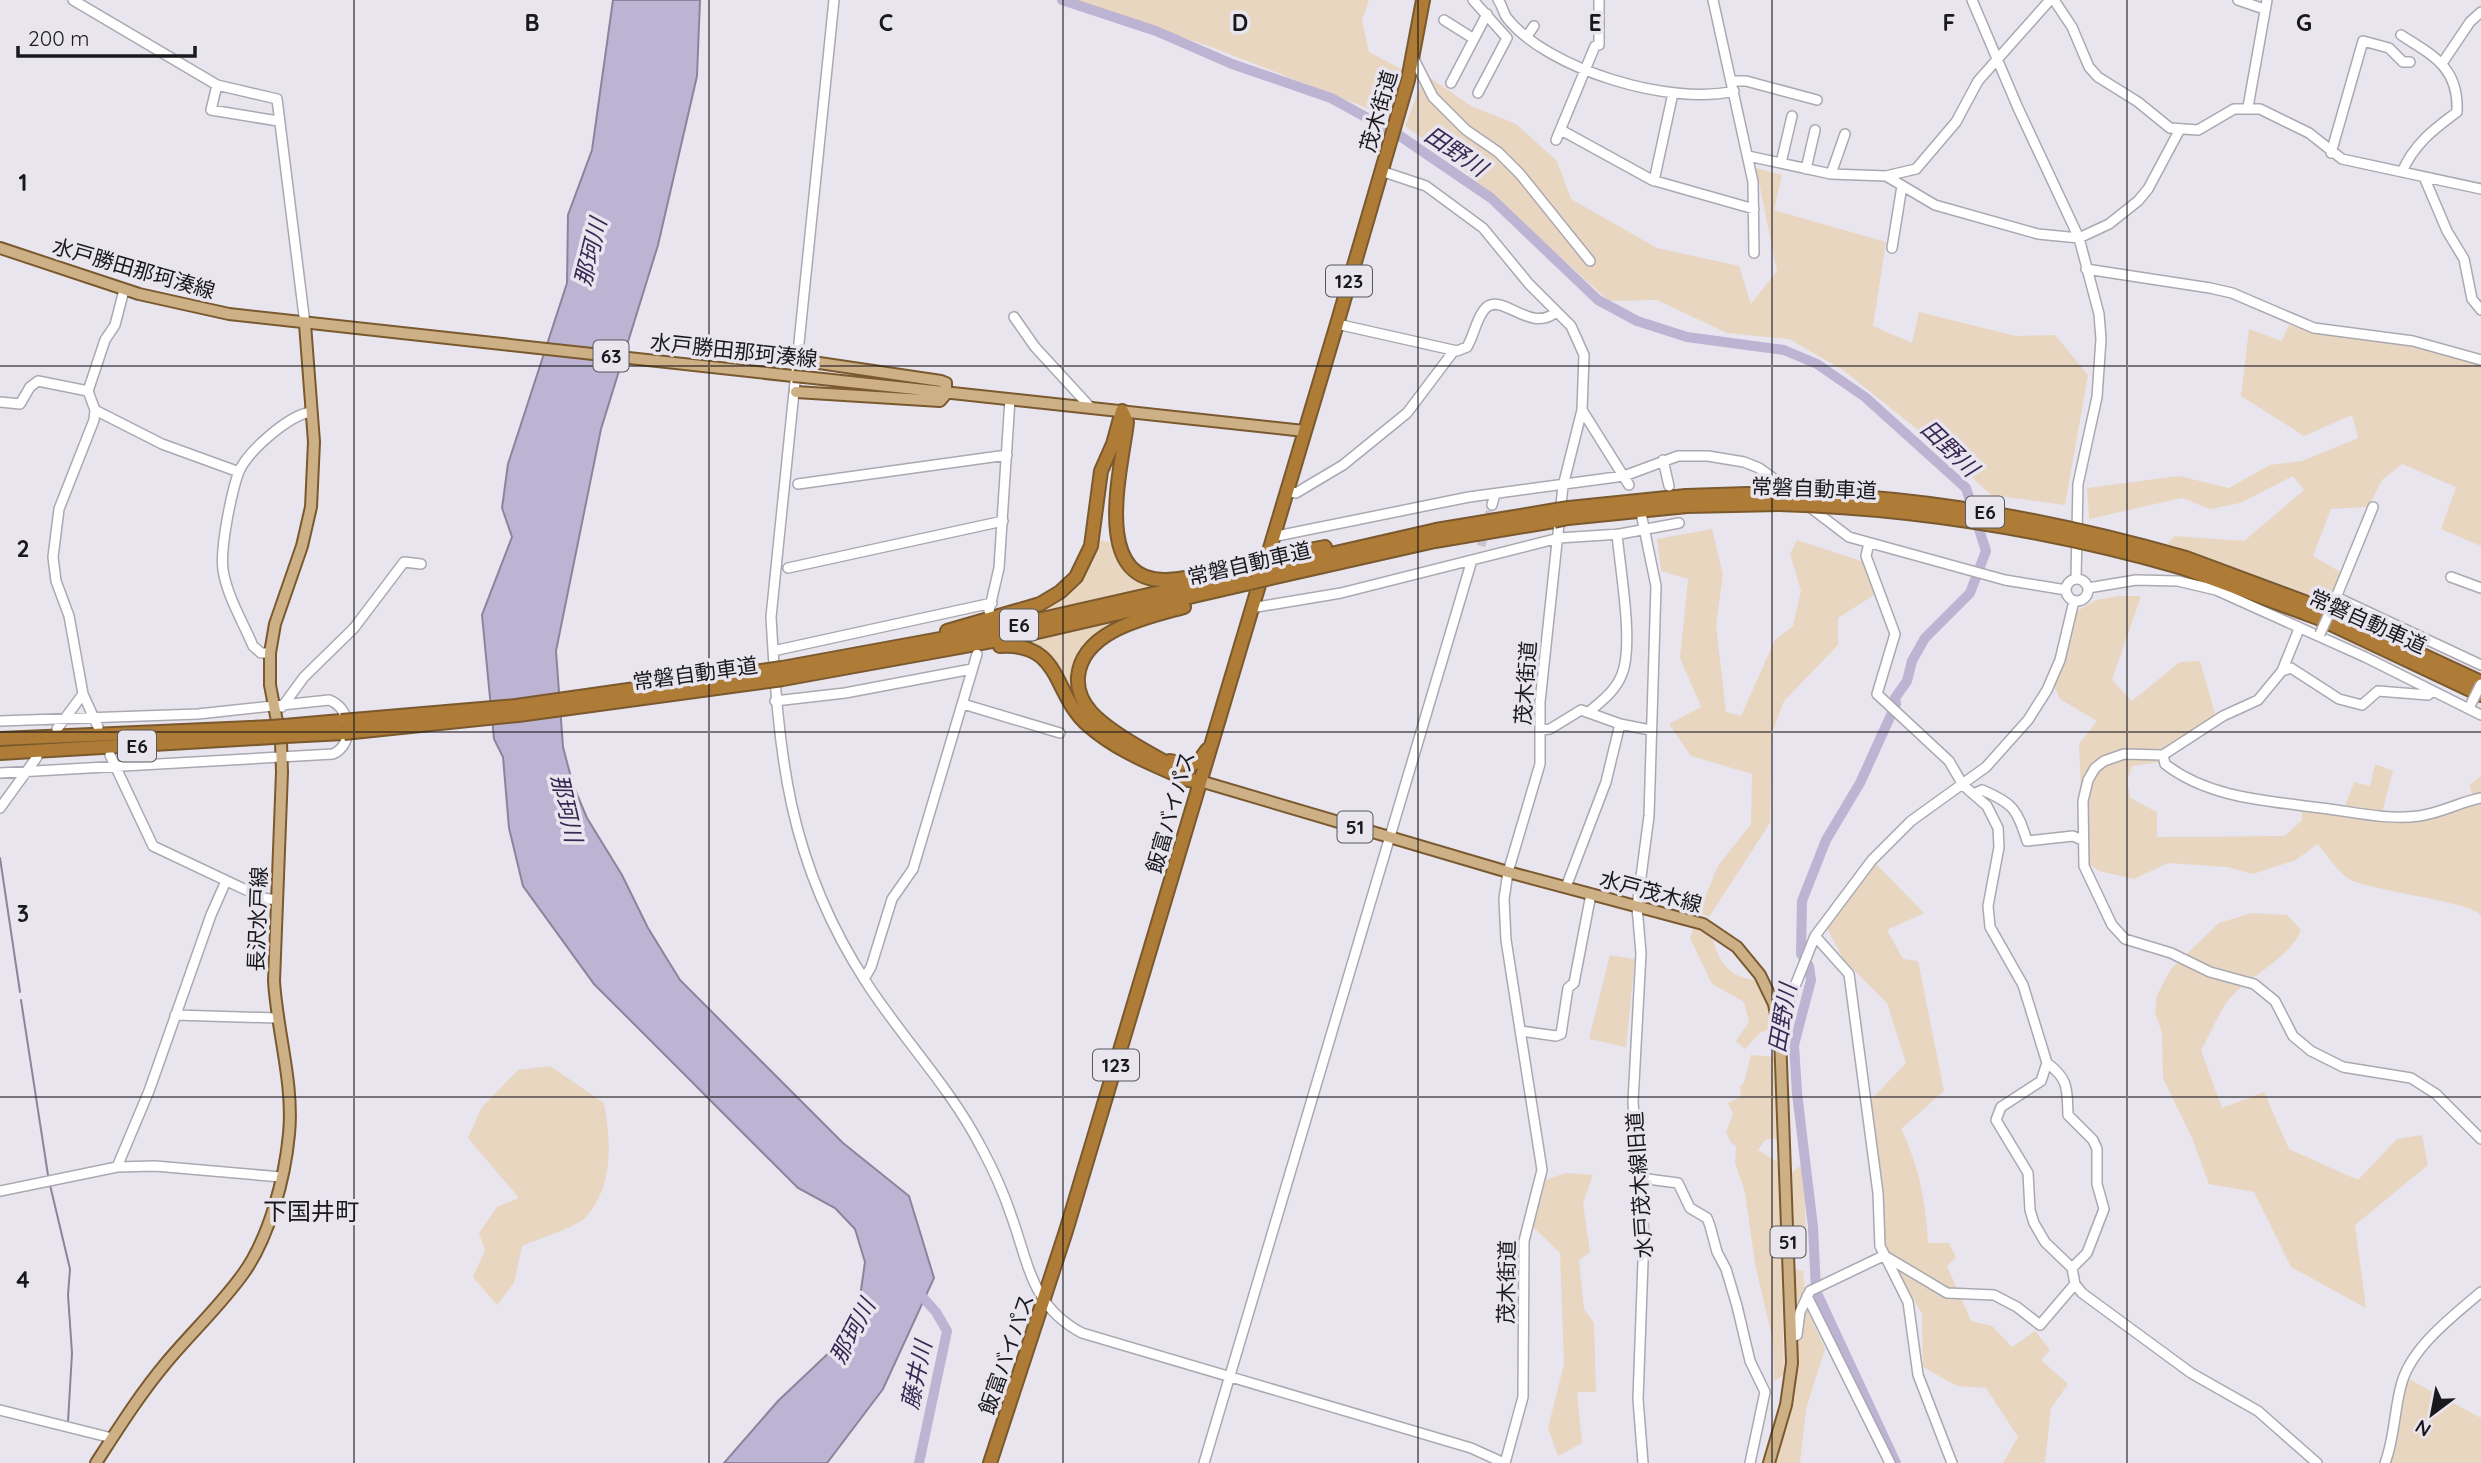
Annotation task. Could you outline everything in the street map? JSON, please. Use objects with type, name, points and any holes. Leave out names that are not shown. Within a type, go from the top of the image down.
[{"type":"highway","name":"茂木街道","points":[[1381,171],[1401,106],[1423,0]]},
{"type":"highway","name":"飯富バイパス","points":[[990,1463],[1044,1303],[1381,171]]},
{"type":"highway","points":[[1122,411],[1127,422],[1116,525],[1117,542],[1126,562],[1144,576],[1163,580],[1252,576],[1273,571]]},
{"type":"highway","points":[[804,670],[1016,613],[1060,592],[1076,577],[1091,546],[1101,471],[1113,444],[1122,411]]},
{"type":"highway","name":"常磐自動車道","points":[[1273,571],[1480,516],[1533,513],[1559,516],[1686,496],[1927,503],[2014,516],[2123,540],[2321,608],[2481,683]]},
{"type":"highway","points":[[1200,781],[1102,721],[1086,706],[1078,678],[1085,655],[1097,642],[1122,627],[1252,576],[1559,516]]},
{"type":"highway","name":"常磐自動車道","points":[[2185,563],[2318,618],[2474,703]]},
{"type":"highway","name":"常磐自動車道","points":[[0,753],[518,715],[783,674],[1252,576]]},
{"type":"highway","points":[[804,670],[859,671],[1001,646],[1022,646],[1044,657],[1074,710],[1103,737],[1137,759],[1188,780],[1200,781]]},
{"type":"highway","name":"常磐自動車道","points":[[0,739],[279,732]]},
{"type":"highway","points":[[1160,758],[1191,765],[1199,761],[1211,742]]},
{"type":"main road","name":"水戸勝田那珂湊線","points":[[0,248],[124,290],[187,306],[305,324],[1304,431]]},
{"type":"main road","name":"長沢水戸線","points":[[96,1463],[152,1380],[249,1265],[265,1233],[288,1144],[290,1116],[276,1018],[281,755],[278,707],[270,653],[275,624],[302,546],[311,507],[314,463],[305,324]]},
{"type":"main road","points":[[796,392],[940,401],[946,392],[946,383],[941,381],[799,360]]},
{"type":"main road","name":"水戸茂木線","points":[[1200,781],[1508,872],[1690,919],[1725,936],[1750,960],[1760,975],[1778,1018],[1792,1338],[1786,1405],[1769,1463]]},
{"type":"street","points":[[73,0],[218,85],[277,99],[305,324]]},
{"type":"street","points":[[834,0],[771,617],[775,701],[784,776],[800,841],[825,905],[864,979],[954,1101],[981,1146],[1007,1203],[1032,1278],[1044,1303],[1054,1315],[1082,1333],[1471,1448],[1505,1463]]},
{"type":"street","points":[[1473,0],[1507,38],[1478,93]]},
{"type":"street","points":[[1498,0],[1508,20],[1527,36],[1584,68],[1628,86],[1702,96],[1734,91]]},
{"type":"street","points":[[1556,140],[1584,68],[1595,46],[1599,45],[1600,0]]},
{"type":"street","points":[[1713,0],[1748,156],[1754,208],[1754,253]]},
{"type":"street","points":[[1972,0],[2079,238],[2099,314],[2101,339],[2097,397],[2078,484],[2076,579]]},
{"type":"street","points":[[1748,156],[1831,174],[1856,172],[1886,176],[1916,169],[1956,122],[1978,80],[2052,0],[2072,27],[2088,67],[2170,128],[2179,131],[2198,130],[2225,113],[2248,107],[2287,120],[2309,133],[2331,153],[2352,162],[2481,189]]},
{"type":"street","points":[[2238,0],[2266,4],[2248,107]]},
{"type":"street","points":[[2443,62],[2470,22],[2481,12]]},
{"type":"street","points":[[1451,83],[1487,14]]},
{"type":"street","points":[[1444,20],[1474,39]]},
{"type":"street","points":[[1527,36],[1534,26]]},
{"type":"street","points":[[2401,35],[2443,62],[2453,84],[2458,113],[2429,133],[2409,157],[2402,172]]},
{"type":"street","points":[[2331,153],[2363,41],[2389,48],[2403,62],[2410,62]]},
{"type":"street","points":[[1413,57],[1433,97],[1465,130],[1498,152],[1520,174],[1590,261]]},
{"type":"street","points":[[1731,81],[1746,80],[1817,100]]},
{"type":"street","points":[[218,85],[211,110],[278,121]]},
{"type":"street","points":[[1654,181],[1673,93]]},
{"type":"street","points":[[1781,163],[1792,116]]},
{"type":"street","points":[[1561,130],[1654,181],[1754,208]]},
{"type":"street","points":[[1807,169],[1815,130]]},
{"type":"street","points":[[1886,176],[1935,205],[2038,234],[2079,238],[2116,220],[2138,201],[2148,189],[2179,131]]},
{"type":"street","points":[[1831,174],[1845,134]]},
{"type":"street","name":"茂木街道","points":[[1381,171],[1426,186],[1483,228],[1571,326],[1581,343],[1585,371],[1582,410],[1563,486],[1540,702],[1540,764],[1508,872],[1504,921],[1542,1170],[1524,1241],[1523,1397],[1505,1463]]},
{"type":"street","points":[[2424,177],[2447,230],[2464,259],[2472,299],[2481,310]]},
{"type":"street","points":[[1892,248],[1902,186]]},
{"type":"street","points":[[2087,269],[2232,293],[2314,328],[2413,341],[2481,360]]},
{"type":"street","points":[[98,727],[83,694],[69,615],[56,581],[52,557],[59,509],[86,445],[95,410],[88,390],[105,340],[115,325],[124,290]]},
{"type":"street","points":[[1286,491],[1296,493],[1343,465],[1408,412],[1453,352],[1468,346],[1482,312],[1490,305],[1499,305],[1536,319],[1547,318],[1556,312]]},
{"type":"street","points":[[1014,317],[1035,347],[1091,408]]},
{"type":"street","points":[[1337,324],[1453,352]]},
{"type":"street","points":[[0,402],[20,404],[30,387],[38,381],[88,390]]},
{"type":"street","points":[[773,652],[991,607],[1003,521],[1010,399]]},
{"type":"street","points":[[95,410],[162,444],[239,472]]},
{"type":"street","points":[[1582,410],[1626,481]]},
{"type":"street","points":[[270,653],[261,653],[253,646],[224,574],[222,546],[239,472],[252,453],[285,424],[295,416],[311,412]]},
{"type":"street","points":[[798,484],[1007,455]]},
{"type":"street","points":[[1272,537],[1324,524],[1494,494],[1626,481],[1663,460],[1689,456],[1744,462],[1770,476],[1849,537],[1998,578],[2066,590]]},
{"type":"street","points":[[1663,460],[1669,486]]},
{"type":"street","points":[[1492,505],[1494,494]]},
{"type":"street","points":[[2319,636],[2373,507]]},
{"type":"street","name":"水戸茂木線旧道","points":[[1642,518],[1656,586],[1648,817],[1637,906],[1641,953],[1633,1102],[1644,1257],[1637,1399],[1643,1463]]},
{"type":"street","points":[[788,568],[1003,521]]},
{"type":"street","points":[[1251,608],[1341,593],[1559,538],[1617,534],[1679,523]]},
{"type":"street","points":[[1590,711],[1613,691],[1622,674],[1629,648],[1617,534]]},
{"type":"street","points":[[1869,543],[1866,556],[1895,634],[1877,694],[1949,761],[1963,785],[1987,806],[1995,819],[1999,837],[1989,906],[1990,927],[2023,985],[2047,1063],[2045,1075],[2035,1086],[2001,1107],[1996,1120],[2028,1173],[2030,1210],[2034,1223],[2045,1242],[2072,1268],[2075,1284],[2082,1293],[2191,1373],[2258,1411],[2318,1463]]},
{"type":"street","points":[[1204,1463],[1390,838],[1481,546]]},
{"type":"street","points":[[278,707],[354,628],[404,562],[421,564]]},
{"type":"street","points":[[2451,577],[2481,588]]},
{"type":"street","points":[[2076,579],[2085,582],[2088,588],[2086,598],[2074,601],[2069,598],[2066,590],[2070,582],[2076,579]]},
{"type":"street","points":[[2088,588],[2136,580],[2178,581],[2216,590],[2432,691],[2474,703],[2481,715]]},
{"type":"street","points":[[2336,599],[2481,665]]},
{"type":"street","points":[[1778,1018],[1787,1006],[1815,936],[1872,860],[1912,821],[1963,785],[2006,747],[2047,690],[2060,660],[2074,601]]},
{"type":"street","points":[[2299,629],[2282,671],[2258,700],[2223,716],[2162,755],[2124,754],[2104,761],[2095,768],[2085,790],[2085,827],[2081,840],[2084,866],[2112,925],[2125,939],[2171,953],[2210,972],[2254,984],[2275,1001],[2293,1036],[2311,1051],[2343,1067],[2411,1079],[2446,1103],[2481,1137]]},
{"type":"street","points":[[864,979],[872,967],[892,899],[913,869],[977,654]]},
{"type":"street","points":[[2282,671],[2291,668],[2339,699],[2362,705],[2378,691],[2428,695],[2432,691]]},
{"type":"street","points":[[775,701],[845,692],[972,669]]},
{"type":"street","points":[[2474,703],[2481,683]]},
{"type":"street","points":[[57,729],[83,694]]},
{"type":"street","points":[[0,721],[94,718],[334,702],[346,714],[347,740],[342,750],[333,754],[0,773]]},
{"type":"street","points":[[963,704],[1060,733]]},
{"type":"street","points":[[1541,730],[1550,729],[1575,711],[1590,711],[1620,724],[1650,730]]},
{"type":"street","points":[[1566,887],[1606,782],[1620,724]]},
{"type":"street","points":[[110,755],[153,846],[263,898],[277,901]]},
{"type":"street","points":[[2162,755],[2165,764],[2186,778],[2228,793],[2267,802],[2370,815],[2417,817],[2481,798]]},
{"type":"street","points":[[0,808],[37,757]]},
{"type":"street","points":[[1973,794],[1982,790],[2012,806],[2018,813],[2026,841],[2073,836],[2081,840]]},
{"type":"street","points":[[117,1167],[149,1091],[226,881]]},
{"type":"street","points":[[1521,1031],[1556,1036],[1561,1034],[1568,988],[1574,982],[1591,894]]},
{"type":"street","points":[[1815,936],[1849,974],[1878,1193],[1878,1237],[1883,1256],[1908,1302],[1918,1375],[1952,1463]]},
{"type":"street","points":[[175,1015],[276,1018]]},
{"type":"street","points":[[2047,1063],[2061,1074],[2066,1082],[2068,1115],[2093,1140],[2097,1149],[2097,1184],[2104,1209],[2102,1219],[2087,1253],[2072,1268]]},
{"type":"street","points":[[0,1191],[117,1167],[155,1166],[281,1177]]},
{"type":"street","points":[[1640,1178],[1678,1183],[1690,1208],[1707,1218],[1737,1306],[1750,1361],[1765,1392],[1750,1463]]},
{"type":"street","points":[[1883,1256],[1947,1293],[1994,1295],[2017,1307],[2040,1325],[2075,1284]]},
{"type":"street","points":[[1792,1338],[1797,1335],[1811,1291],[1883,1256]]},
{"type":"street","points":[[1811,1291],[1890,1463]]},
{"type":"street","points":[[2385,1463],[2399,1395],[2409,1366],[2426,1344],[2479,1296]]},
{"type":"street","points":[[0,1410],[112,1438]]},
{"type":"shaded area","points":[[1074,0],[1369,0],[1362,20],[1369,52],[1403,70],[1387,116],[1214,48]]},
{"type":"shaded area","points":[[1425,74],[1471,106],[1516,124],[1557,161],[1571,199],[1657,248],[1739,266],[1751,304],[1777,271],[1756,168],[1782,175],[1774,210],[1886,242],[1873,326],[1912,343],[1919,312],[2016,336],[2055,335],[2088,375],[2065,505],[1991,495],[1932,441],[1843,370],[1789,339],[1727,333],[1657,300],[1609,301],[1456,163],[1405,126]]},
{"type":"shaded area","points":[[2289,325],[2314,332],[2412,344],[2481,364],[2481,546],[2441,529],[2456,487],[2402,464],[2382,480],[2368,507],[2331,509],[2313,556],[2344,574],[2328,601],[2167,544],[2175,536],[2244,541],[2304,490],[2293,476],[2240,503],[2210,509],[2182,498],[2089,519],[2087,488],[2179,476],[2229,488],[2270,465],[2302,461],[2358,438],[2352,415],[2304,436],[2241,396],[2249,329],[2282,341]]},
{"type":"shaded area","points":[[1712,529],[1723,574],[1716,625],[1726,712],[1741,716],[1775,640],[1793,626],[1801,591],[1790,554],[1797,540],[1864,562],[1874,595],[1838,618],[1838,645],[1784,701],[1772,733],[1770,823],[1709,917],[1699,912],[1718,866],[1751,824],[1752,774],[1691,756],[1669,724],[1701,707],[1680,658],[1688,579],[1661,571],[1657,539]]},
{"type":"shaded area","points":[[1097,540],[1114,543],[1120,558],[1171,583],[974,629],[1051,602]]},
{"type":"shaded area","points":[[2141,596],[2112,680],[2132,701],[2180,662],[2200,661],[2216,717],[2161,762],[2132,766],[2127,780],[2130,798],[2157,812],[2157,837],[2285,836],[2302,820],[2302,808],[2333,813],[2345,806],[2354,782],[2370,786],[2375,764],[2393,771],[2381,817],[2400,820],[2475,801],[2469,785],[2481,776],[2481,915],[2459,905],[2351,880],[2338,869],[2318,844],[2296,860],[2253,874],[2227,867],[2168,863],[2134,879],[2099,871],[2084,860],[2079,744],[2097,721],[2060,699],[2053,684],[2077,611],[2096,600]]},
{"type":"shaded area","points":[[1151,613],[1081,654],[1081,716],[1065,682],[1051,661],[1043,653],[1021,642]]},
{"type":"shaded area","points":[[1875,863],[1924,913],[1887,930],[1903,959],[1918,961],[1944,1091],[1901,1129],[1921,1184],[1928,1243],[1949,1243],[1956,1257],[1947,1266],[1971,1321],[1992,1326],[2012,1347],[2035,1331],[2050,1350],[2041,1360],[2068,1384],[2051,1408],[2045,1463],[2003,1463],[2018,1437],[1986,1388],[1957,1386],[1923,1367],[1922,1314],[1887,1252],[1880,1223],[1881,1167],[1863,1108],[1906,1063],[1887,1003],[1843,959],[1826,926]]},
{"type":"shaded area","points":[[2252,913],[2287,915],[2301,930],[2295,941],[2277,960],[2245,984],[2227,1002],[2201,1050],[2222,1108],[2264,1092],[2289,1149],[2358,1180],[2397,1139],[2422,1135],[2428,1165],[2355,1225],[2366,1308],[2291,1267],[2254,1192],[2209,1184],[2192,1138],[2163,1078],[2162,1033],[2155,1012],[2157,995],[2171,969],[2219,923]]},
{"type":"shaded area","points":[[1694,927],[1711,935],[1717,953],[1726,967],[1739,976],[1757,980],[1767,999],[1773,1028],[1760,1033],[1745,1049],[1736,1041],[1749,1022],[1744,1002],[1712,984],[1690,938]]},
{"type":"shaded area","points":[[1610,955],[1635,959],[1626,1047],[1589,1039]]},
{"type":"shaded area","points":[[1751,1055],[1776,1057],[1778,1138],[1765,1140],[1758,1150],[1779,1163],[1784,1375],[1774,1381],[1773,1341],[1755,1264],[1745,1192],[1735,1163],[1736,1146],[1731,1143],[1726,1132],[1733,1114],[1728,1103],[1741,1096],[1740,1086],[1744,1083]]},
{"type":"shaded area","points":[[550,1066],[604,1103],[609,1147],[606,1177],[595,1205],[586,1217],[566,1229],[522,1246],[514,1283],[497,1305],[473,1277],[485,1250],[479,1233],[497,1207],[519,1198],[468,1138],[482,1107],[518,1070]]},
{"type":"shaded area","points":[[1803,1164],[1806,1229],[1794,1231],[1791,1173]]},
{"type":"shaded area","points":[[1565,1173],[1593,1175],[1583,1203],[1590,1252],[1579,1260],[1584,1309],[1594,1323],[1596,1392],[1577,1392],[1582,1443],[1558,1456],[1548,1428],[1564,1364],[1560,1253],[1531,1225],[1546,1180]]},
{"type":"shaded area","points":[[1794,1269],[1803,1271],[1807,1309],[1825,1349],[1806,1409],[1800,1463],[1774,1463],[1798,1363]]},
{"type":"shaded area","points":[[2407,1378],[2481,1418],[2481,1463],[2389,1463]]},
{"type":"water","name":"那珂川","points":[[613,0],[700,0],[697,76],[658,245],[601,429],[556,651],[563,747],[573,785],[587,818],[680,980],[843,1143],[909,1196],[934,1278],[883,1389],[827,1463],[724,1463],[778,1401],[834,1348],[859,1304],[865,1262],[855,1229],[835,1208],[798,1188],[594,984],[523,886],[509,828],[503,757],[494,739],[482,615],[512,537],[502,508],[508,464],[567,283],[568,215],[592,150]]},
{"type":"waterway","name":"田野川","points":[[1062,0],[1156,31],[1232,64],[1331,98],[1400,136],[1491,198],[1598,300],[1637,321],[1687,337],[1784,350],[1817,364],[1865,397],[1966,488],[1986,551],[1970,593],[1925,638],[1912,661],[1907,681],[1895,698],[1896,704],[1860,783],[1826,840],[1802,901],[1801,954],[1809,966],[1811,980],[1794,1045],[1813,1227],[1816,1291],[1896,1463]]},
{"type":"waterway","points":[[0,858],[20,992]]},
{"type":"waterway","points":[[21,1000],[48,1175]]},
{"type":"waterway","points":[[50,1185],[70,1269],[68,1295],[72,1353],[68,1422]]},
{"type":"waterway","name":"藤井川","points":[[917,1291],[936,1312],[947,1331],[919,1463]]},
{"type":"tunnel","points":[[1481,546],[1492,505]]},
{"type":"district","name":"下国井町","points":[[311,1211]]}]
